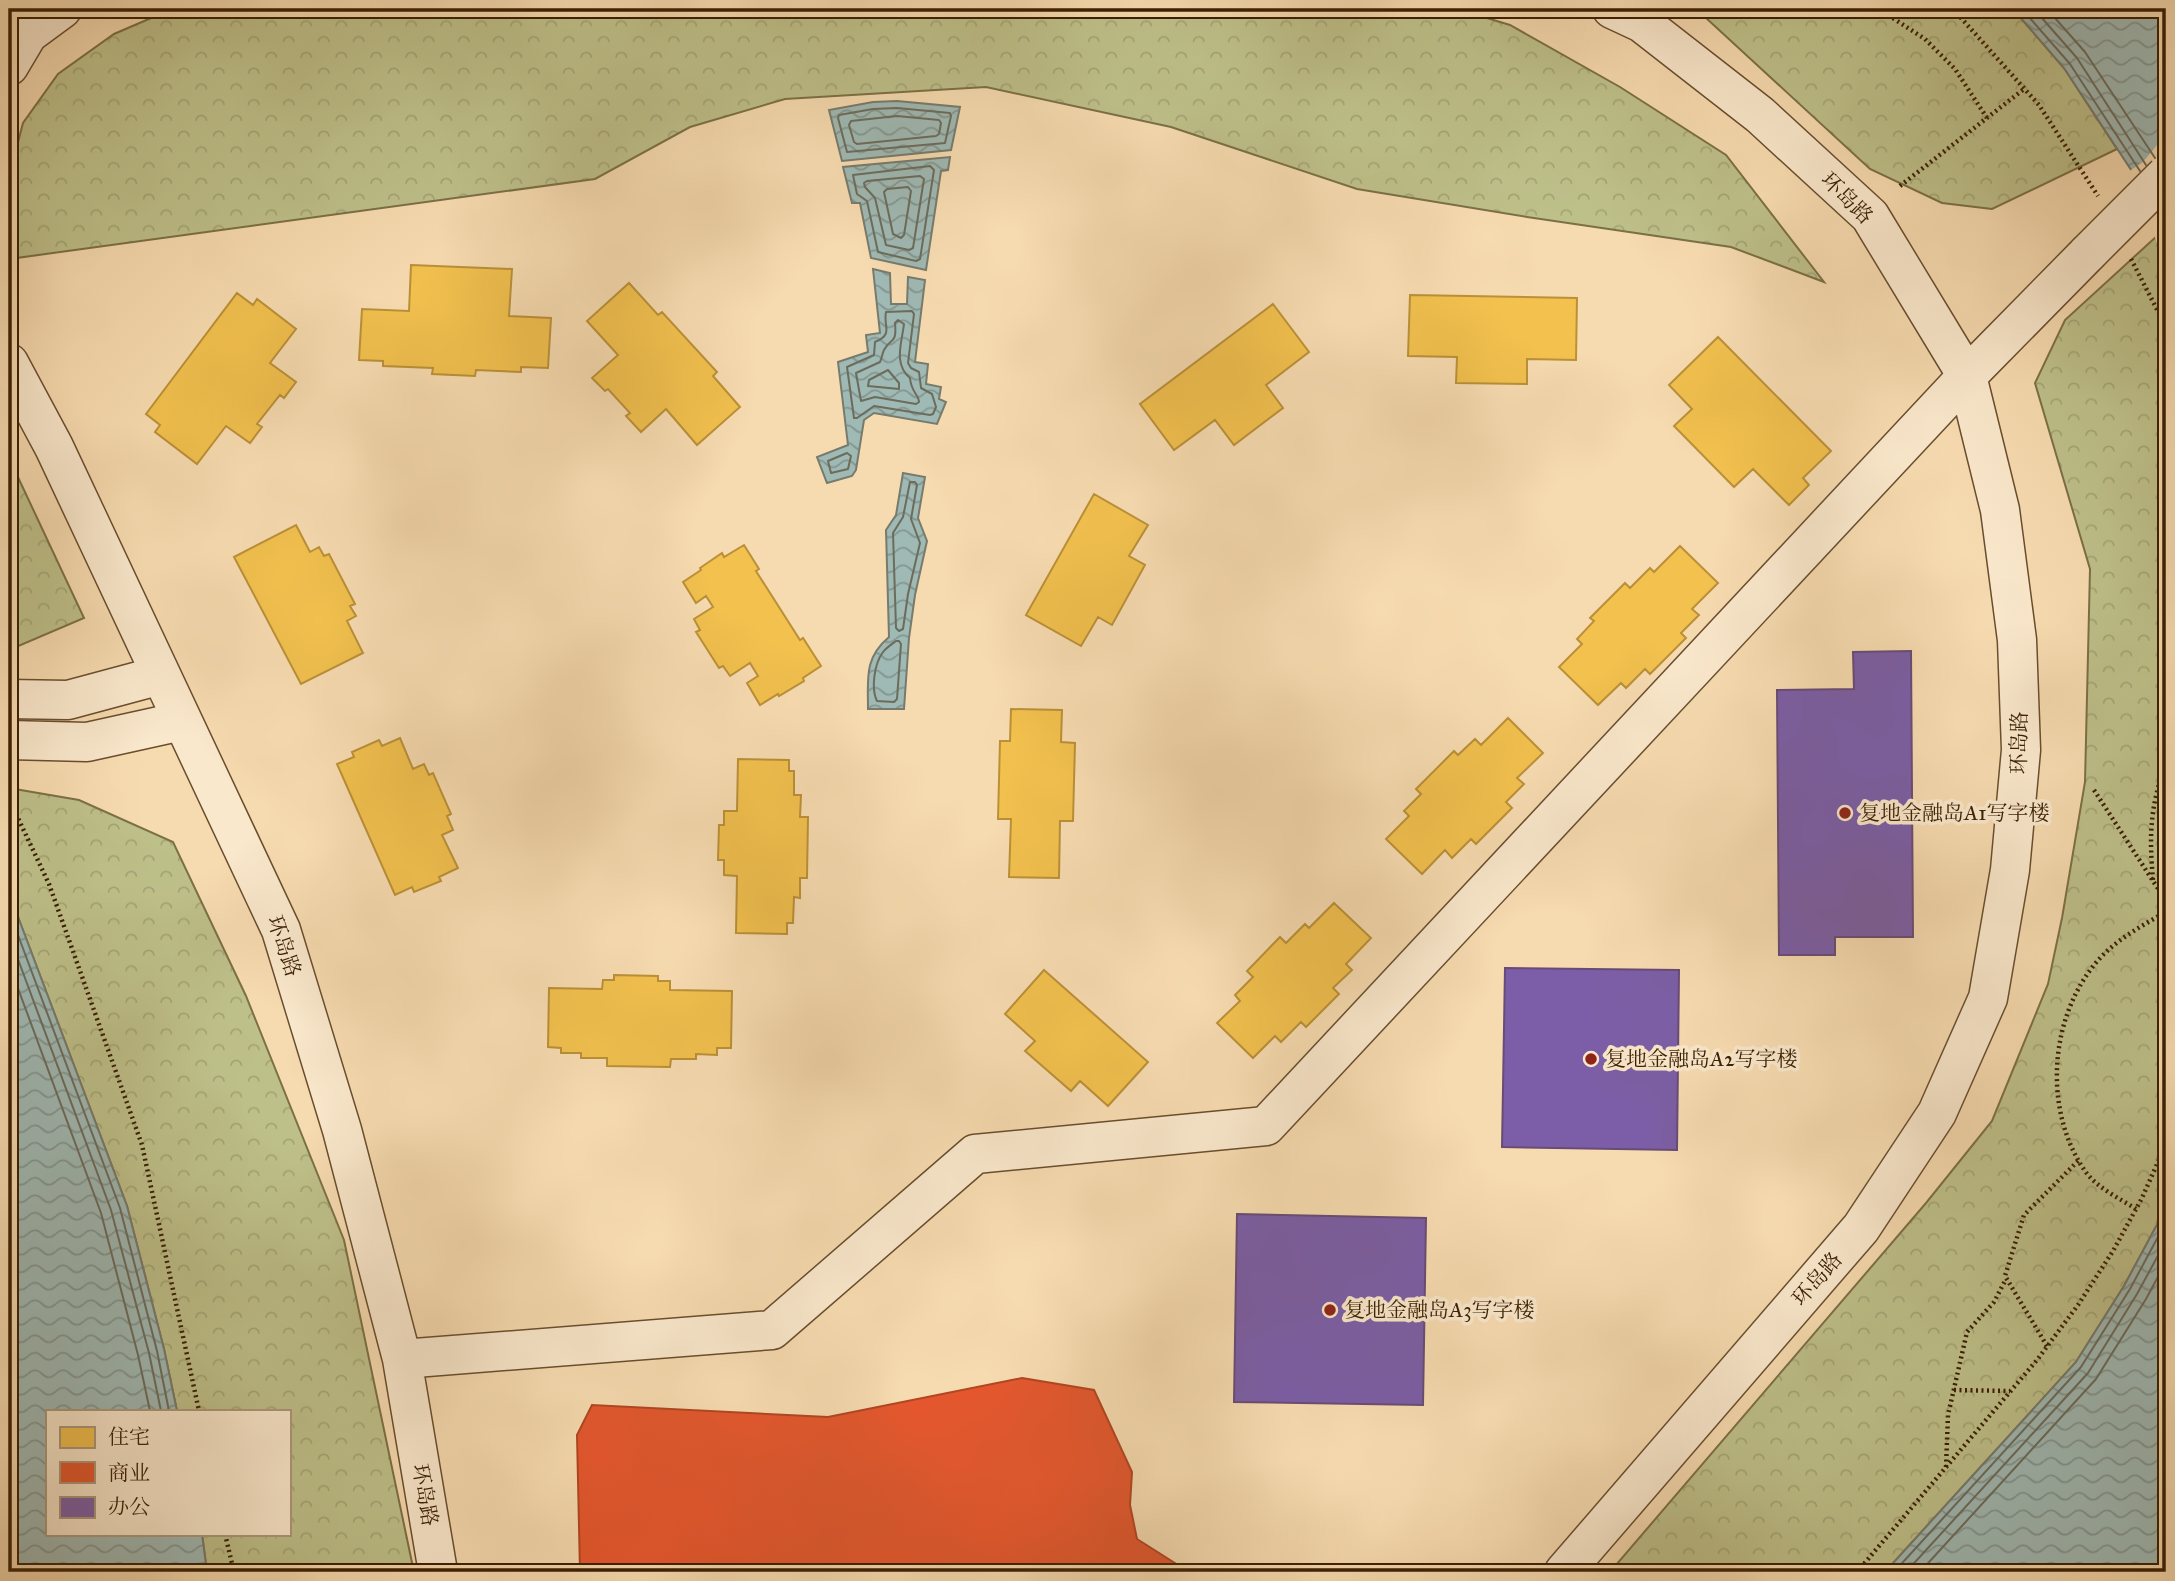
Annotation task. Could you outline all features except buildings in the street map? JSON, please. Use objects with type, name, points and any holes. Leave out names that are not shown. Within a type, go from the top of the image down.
[{"type":"street","points":[[9,66],[28,34],[62,9]]},
{"type":"street","name":"环岛路","points":[[1564,1572],[1861,1228],[1937,1113],[1988,998],[2010,870],[2021,750],[2017,640],[2000,510],[1967,376],[1870,216],[1760,115],[1642,23],[1612,9]]},
{"type":"street","points":[[402,1359],[772,1330],[975,1154],[1266,1126],[1967,376],[2166,175]]},
{"type":"street","name":"环岛路","points":[[9,363],[54,447],[281,930],[342,1130],[402,1359],[438,1572]]},
{"type":"street","points":[[9,699],[68,700],[161,675]]},
{"type":"street","points":[[19,740],[87,742],[182,721]]},
{"type":"path","points":[[1879,9],[1925,40],[1955,69],[1987,118]]},
{"type":"path","points":[[1953,9],[2039,105]]},
{"type":"path","points":[[1900,186],[2024,89]]},
{"type":"path","points":[[2147,289],[2166,327]]},
{"type":"path","points":[[2161,605],[2166,613]]},
{"type":"path","points":[[2153,881],[2149,838],[2153,806],[2166,763]]},
{"type":"path","points":[[2094,790],[2166,901]]},
{"type":"path","points":[[9,799],[49,884],[142,1145],[199,1410]]},
{"type":"path","points":[[2136,1209],[2103,1188],[2086,1172],[2079,1160],[2064,1129],[2056,1070],[2066,1017],[2081,985],[2100,958],[2127,934],[2166,912]]},
{"type":"path","points":[[1857,1572],[2048,1346],[2113,1251],[2166,1144]]},
{"type":"path","points":[[1946,1467],[1948,1415],[1967,1332],[1994,1302],[2006,1278],[2024,1215],[2079,1160]]},
{"type":"path","points":[[2006,1278],[2048,1346]]},
{"type":"path","points":[[1954,1390],[2011,1391]]},
{"type":"path","points":[[225,1536],[234,1572]]},
{"type":"green space","points":[[172,9],[1457,9],[1510,25],[1620,87],[1726,155],[1824,282],[1731,247],[1357,189],[1171,127],[986,87],[785,99],[690,127],[595,179],[9,259],[9,177],[23,123],[58,74],[114,34]]},
{"type":"green space","points":[[1690,9],[2013,9],[2064,68],[2117,149],[1992,209],[1942,203],[1870,169],[1705,17]]},
{"type":"green space","points":[[2158,235],[2166,259],[2166,1208],[2124,1286],[2076,1362],[1885,1572],[1610,1572],[1926,1203],[1992,1121],[2048,984],[2085,782],[2090,569],[2035,383],[2065,320]]},
{"type":"green space","points":[[9,458],[84,618],[9,650]]},
{"type":"green space","points":[[9,788],[79,800],[173,842],[246,996],[344,1240],[414,1572],[207,1572],[202,1536],[290,1536],[290,1410],[177,1410],[127,1206],[9,893]]},
{"type":"water","points":[[2013,9],[2166,9],[2166,259],[2139,182],[2064,68]]},
{"type":"water","points":[[897,101],[960,107],[951,150],[842,161],[829,110],[873,102]]},
{"type":"water","points":[[950,157],[948,170],[941,171],[926,270],[871,258],[860,203],[852,203],[843,167]]},
{"type":"water","points":[[873,269],[890,273],[891,304],[907,304],[908,277],[925,280],[915,362],[928,364],[926,384],[941,387],[939,399],[946,402],[937,424],[874,413],[864,420],[856,470],[852,476],[827,483],[817,457],[848,445],[838,362],[868,352],[866,335],[880,333]]},
{"type":"water","points":[[903,473],[925,477],[918,518],[927,541],[909,638],[904,709],[868,709],[871,661],[889,637],[886,530],[896,515]]},
{"type":"water","points":[[9,893],[127,1206],[177,1410],[46,1410],[46,1536],[202,1536],[207,1572],[9,1572]]},
{"type":"water","points":[[2166,1208],[2166,1572],[1885,1572],[2076,1362],[2124,1286]]},
{"type":"pier","points":[[2166,134],[2166,262],[2136,184],[2128,172],[2143,162]]},
{"type":"place","name":"复地金融岛A1写字楼","points":[[1845,813]]},
{"type":"place","name":"复地金融岛A2写字楼","points":[[1591,1059]]},
{"type":"place","name":"复地金融岛A3写字楼","points":[[1330,1310]]}]
